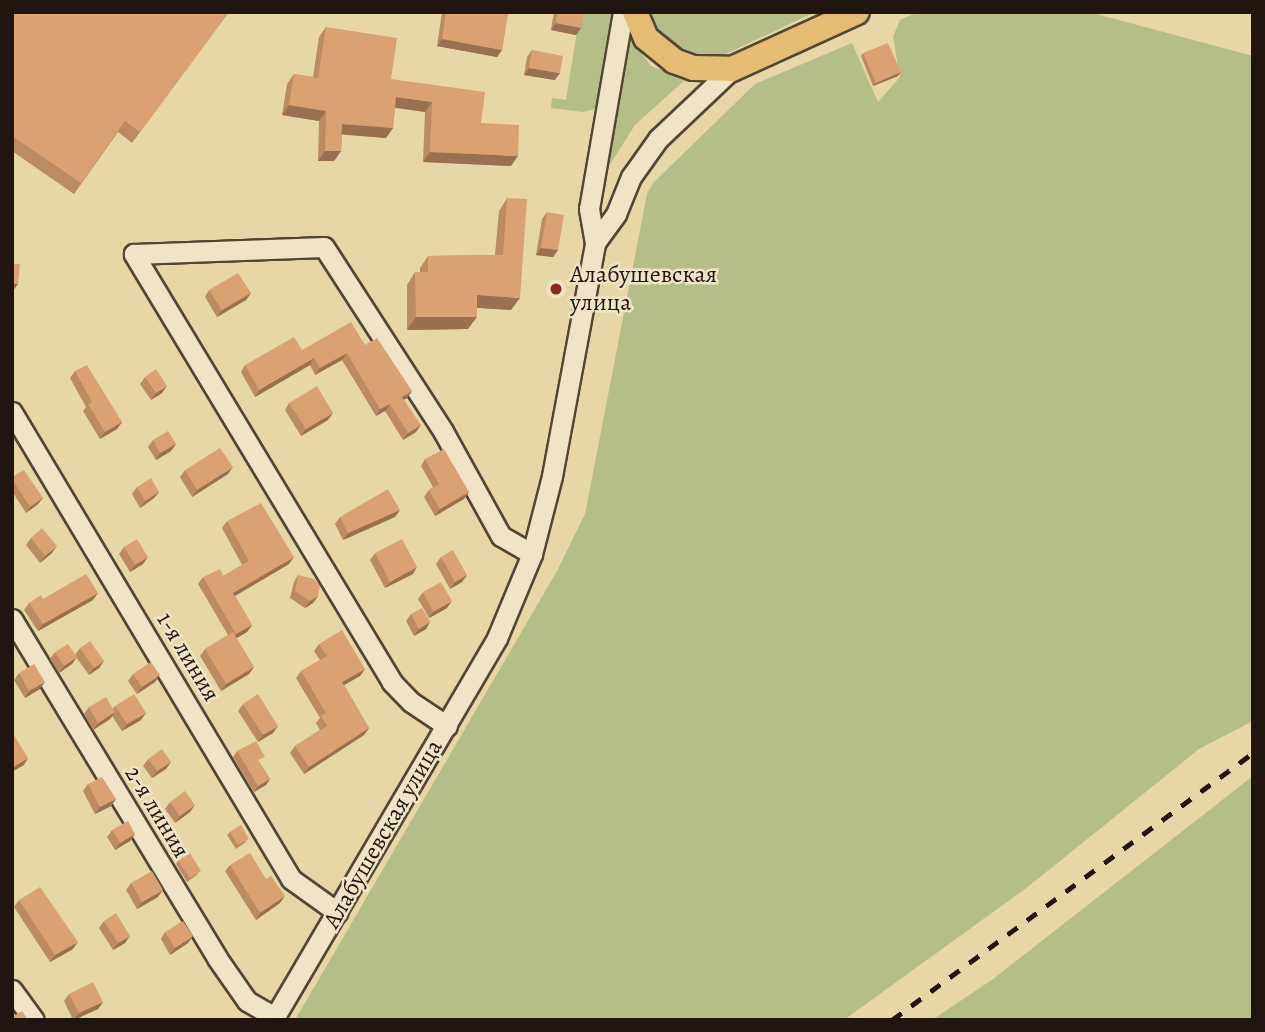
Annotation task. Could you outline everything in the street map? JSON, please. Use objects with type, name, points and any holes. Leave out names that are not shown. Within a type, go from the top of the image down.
[{"type":"main road","points":[[635,12],[646,38],[674,61],[693,68],[732,69]]},
{"type":"main road","name":"Алабушевская улица","points":[[732,69],[857,12]]},
{"type":"street","name":"Алабушевская улица","points":[[274,1018],[497,638],[532,554],[552,476],[595,243],[589,209],[623,12]]},
{"type":"street","name":"Алабушевская улица","points":[[595,243],[616,214],[631,177],[658,139],[732,69]]},
{"type":"street","points":[[447,726],[422,710],[392,682],[134,254],[324,247],[443,431],[501,536],[532,554]]},
{"type":"street","name":"1-я линия","points":[[12,412],[291,878],[337,912]]},
{"type":"street","name":"2-я линия","points":[[12,619],[217,958],[247,1001],[274,1018]]},
{"type":"street","points":[[12,990],[34,1020]]},
{"type":"green space","points":[[580,12],[614,12],[598,108],[583,112],[551,108],[552,98],[566,100]]},
{"type":"green space","points":[[646,12],[815,12],[713,60],[698,60],[662,43]]},
{"type":"green space","points":[[918,12],[1089,12],[1253,56],[1253,721],[1199,749],[1029,886],[844,1020],[295,1020],[557,571],[585,514],[647,194],[653,183],[755,84],[852,43],[878,102],[900,77],[893,37],[900,20]]},
{"type":"green space","points":[[625,32],[651,66],[686,79],[635,125],[602,177]]},
{"type":"green space","points":[[1253,776],[1253,1020],[932,1020],[993,979]]},
{"type":"building","points":[[12,12],[229,12],[140,132],[125,121],[81,183],[12,136]]},
{"type":"building","points":[[446,12],[508,12],[502,50],[442,39]]},
{"type":"building","points":[[557,12],[584,12],[581,28],[556,23]]},
{"type":"building","points":[[326,27],[397,38],[391,79],[485,92],[481,123],[519,125],[518,156],[430,152],[432,102],[396,97],[393,128],[342,124],[341,151],[325,151],[326,111],[289,105],[294,74],[318,78]]},
{"type":"building","points":[[888,43],[901,72],[876,83],[863,53]]},
{"type":"building","points":[[532,50],[563,56],[560,73],[529,68]]},
{"type":"building","points":[[507,198],[527,199],[520,298],[477,295],[477,317],[416,317],[415,272],[428,272],[428,256],[503,255]]},
{"type":"building","points":[[547,212],[564,215],[558,250],[541,248]]},
{"type":"building","points":[[12,264],[20,264],[18,284],[12,284]]},
{"type":"building","points":[[238,273],[251,293],[222,310],[209,290]]},
{"type":"building","points":[[351,322],[365,345],[377,338],[412,391],[402,397],[421,425],[408,433],[390,404],[380,409],[347,353],[320,368],[314,358],[259,390],[245,365],[294,337],[302,350]]},
{"type":"building","points":[[87,365],[122,422],[105,432],[88,404],[92,402],[75,371]]},
{"type":"building","points":[[156,369],[167,386],[156,393],[145,377]]},
{"type":"building","points":[[317,386],[333,413],[306,429],[289,403]]},
{"type":"building","points":[[168,431],[176,444],[160,453],[153,440]]},
{"type":"building","points":[[220,448],[233,467],[197,490],[185,470]]},
{"type":"building","points":[[444,449],[469,492],[440,509],[429,490],[439,484],[425,459]]},
{"type":"building","points":[[24,470],[43,498],[30,507],[12,479]]},
{"type":"building","points":[[151,478],[159,492],[145,501],[137,487]]},
{"type":"building","points":[[388,489],[400,510],[348,533],[340,517]]},
{"type":"building","points":[[261,503],[294,557],[233,593],[252,625],[236,634],[203,577],[220,569],[223,576],[249,561],[227,521]]},
{"type":"building","points":[[42,528],[57,546],[45,556],[31,538]]},
{"type":"building","points":[[137,539],[148,557],[135,565],[124,547]]},
{"type":"building","points":[[402,539],[417,567],[390,582],[375,553]]},
{"type":"building","points":[[453,550],[467,575],[455,582],[441,557]]},
{"type":"building","points":[[86,574],[98,593],[43,624],[29,603],[41,595],[43,599]]},
{"type":"building","points":[[298,575],[314,579],[320,586],[318,596],[310,601],[295,591]]},
{"type":"building","points":[[441,582],[452,601],[433,612],[423,592]]},
{"type":"building","points":[[422,608],[430,622],[419,629],[411,614]]},
{"type":"building","points":[[342,630],[365,669],[342,682],[369,728],[309,767],[295,746],[327,726],[321,716],[326,713],[301,671],[327,656],[319,644]]},
{"type":"building","points":[[233,632],[254,667],[226,684],[205,649]]},
{"type":"building","points":[[90,641],[104,661],[94,668],[80,648]]},
{"type":"building","points":[[68,644],[77,657],[64,666],[55,652]]},
{"type":"building","points":[[151,662],[160,675],[142,687],[133,674]]},
{"type":"building","points":[[34,664],[45,682],[29,691],[19,673]]},
{"type":"building","points":[[134,694],[146,713],[127,724],[115,706]]},
{"type":"building","points":[[258,694],[278,726],[263,735],[243,704]]},
{"type":"building","points":[[106,697],[115,712],[98,723],[89,707]]},
{"type":"building","points":[[12,732],[28,758],[13,767],[12,766]]},
{"type":"building","points":[[256,741],[265,757],[258,760],[270,779],[258,786],[237,751]]},
{"type":"building","points":[[162,749],[171,762],[157,771],[148,759]]},
{"type":"building","points":[[102,777],[116,799],[100,807],[88,784]]},
{"type":"building","points":[[185,791],[195,805],[180,816],[170,802]]},
{"type":"building","points":[[128,821],[135,834],[120,843],[112,830]]},
{"type":"building","points":[[241,825],[249,839],[238,845],[230,832]]},
{"type":"building","points":[[190,853],[201,871],[190,878],[178,861]]},
{"type":"building","points":[[250,853],[266,879],[271,876],[285,896],[260,913],[230,865]]},
{"type":"building","points":[[152,871],[163,890],[142,902],[131,883]]},
{"type":"building","points":[[40,887],[78,942],[55,955],[19,900]]},
{"type":"building","points":[[116,913],[130,936],[118,943],[104,921]]},
{"type":"building","points":[[183,921],[193,936],[175,948],[165,932]]},
{"type":"building","points":[[93,982],[103,1002],[79,1013],[69,994]]},
{"type":"building","points":[[22,1011],[28,1020],[12,1020],[12,1017]]},
{"type":"railway","points":[[892,1020],[1253,753]]},
{"type":"place","name":"Алабушевская улица","points":[[556,289]]}]
